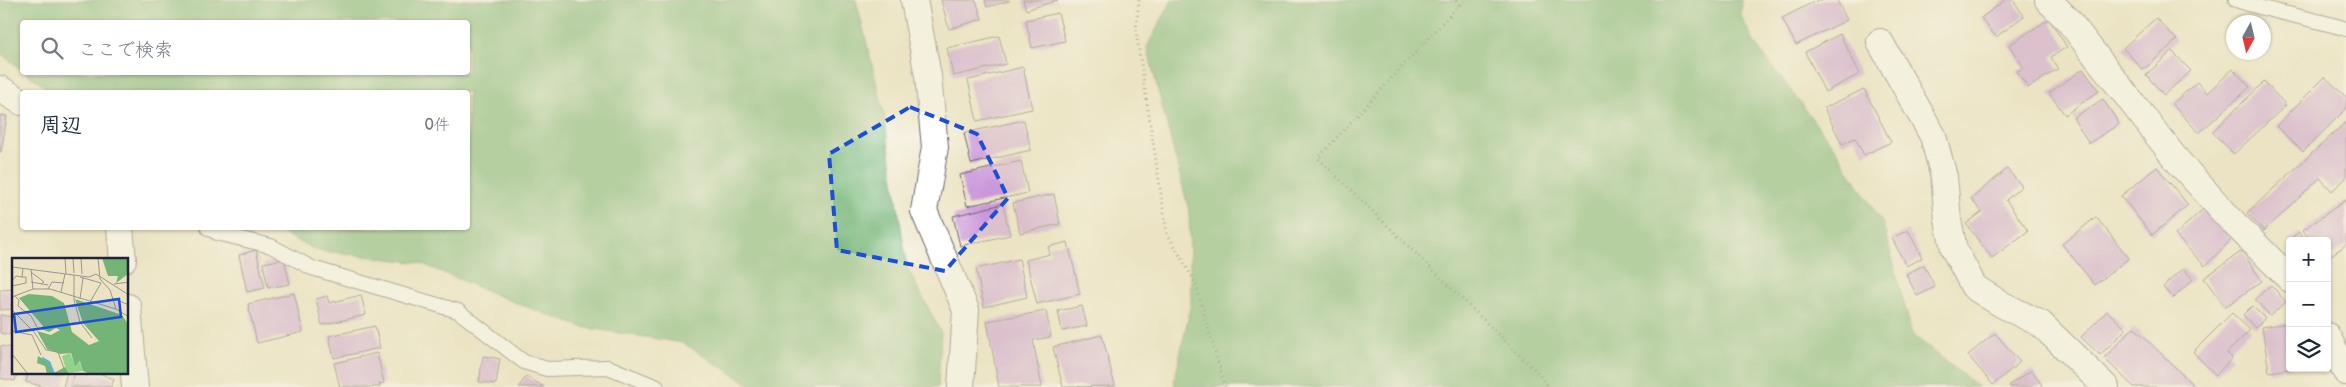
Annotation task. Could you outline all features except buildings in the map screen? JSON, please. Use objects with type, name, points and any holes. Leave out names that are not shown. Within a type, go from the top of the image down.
[{"type":"street","points":[[914,0],[928,76],[935,147],[924,211],[966,310],[962,387]]},
{"type":"street","points":[[2048,0],[2068,20],[2175,158],[2230,220],[2286,275]]},
{"type":"street","points":[[1880,42],[1933,136],[1944,177],[1948,220],[1954,249],[1974,287],[2001,304],[2041,324],[2106,387]]},
{"type":"street","points":[[0,89],[20,101]]},
{"type":"street","points":[[120,230],[123,258]]},
{"type":"street","points":[[129,318],[135,387]]},
{"type":"street","points":[[2331,344],[2346,372]]},
{"type":"lane","points":[[2236,0],[2271,12],[2316,19],[2346,29]]},
{"type":"lane","points":[[212,230],[271,246],[312,268],[458,311],[524,362],[547,369],[608,367],[657,387]]},
{"type":"path","points":[[1139,0],[1136,30],[1167,233],[1195,282],[1225,387]]},
{"type":"path","points":[[1456,0],[1459,5],[1318,158],[1534,368],[1549,387]]},
{"type":"highlighted area","points":[[910,107],[977,134],[1008,198],[945,271],[837,250],[829,154]]},
{"type":"green space","points":[[0,0],[856,0],[883,109],[907,267],[941,333],[938,387],[754,387],[683,343],[582,327],[516,303],[420,263],[316,250],[275,230],[470,230],[470,90],[49,90],[29,75],[470,75],[470,20],[20,20],[20,68],[0,53]]},
{"type":"green space","points":[[1172,0],[1742,0],[1741,16],[1755,44],[1836,150],[1883,224],[1912,334],[1978,387],[1176,387],[1174,382],[1191,305],[1189,211],[1147,47]]}]
